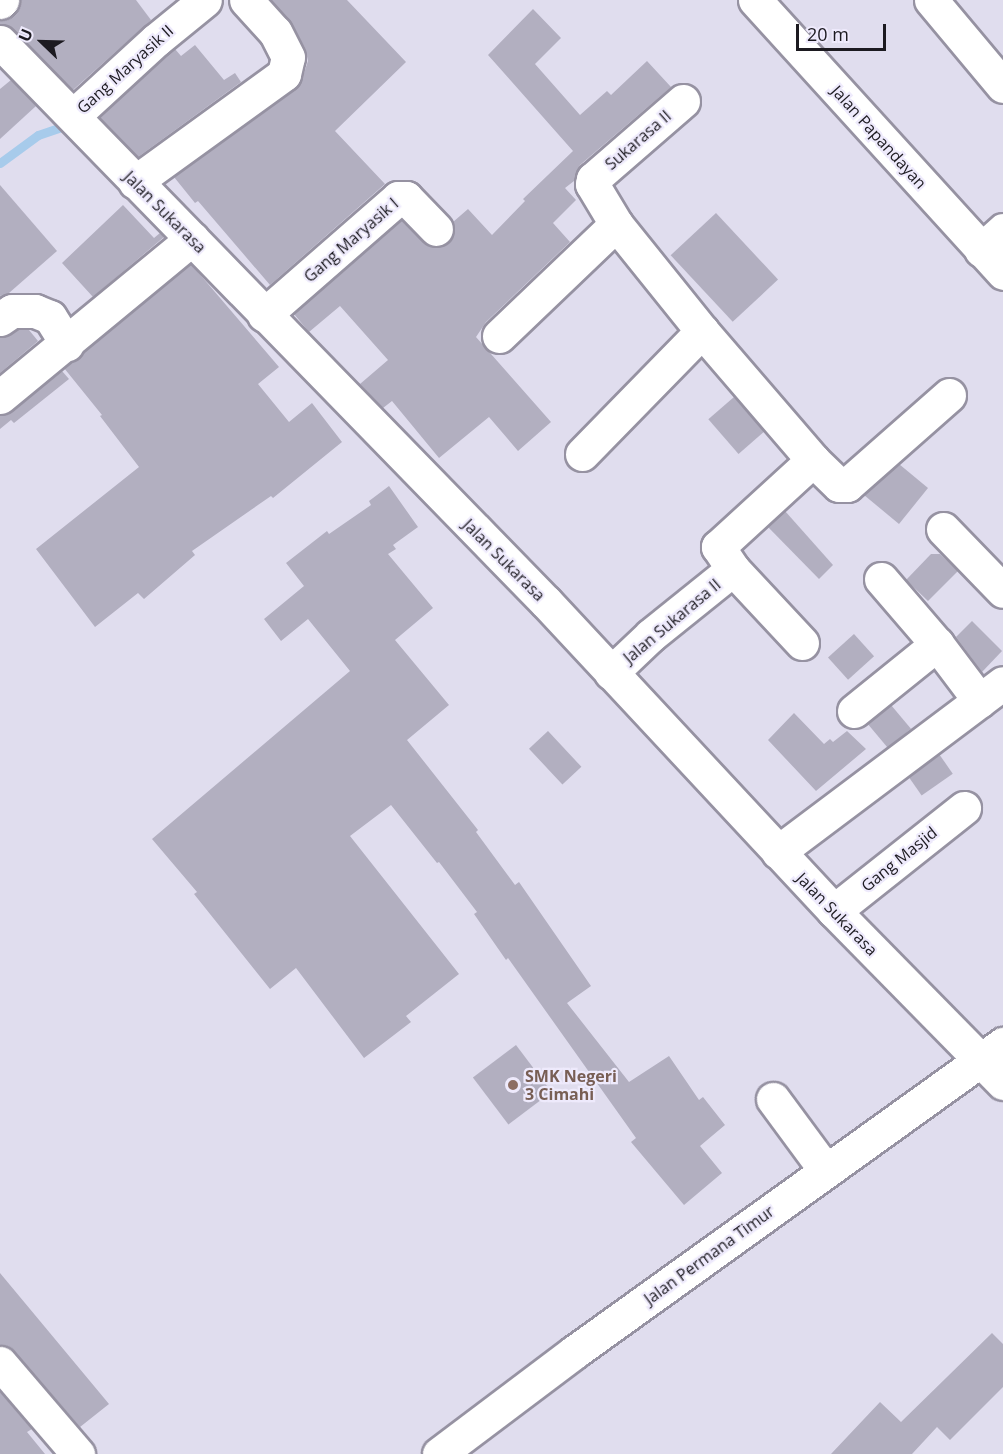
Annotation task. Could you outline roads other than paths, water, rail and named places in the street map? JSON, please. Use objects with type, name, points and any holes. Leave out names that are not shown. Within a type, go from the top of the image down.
[{"type":"street","name":"Gang Maryasik II","points":[[72,116],[156,40],[205,0]]},
{"type":"street","points":[[135,182],[284,74],[288,57],[275,32],[246,0]]},
{"type":"street","name":"Jalan Papandayan","points":[[755,0],[992,240],[1003,273]]},
{"type":"street","points":[[931,0],[1003,86]]},
{"type":"street","name":"Jalan Sukarasa","points":[[0,42],[546,602],[834,911],[996,1063]]},
{"type":"street","name":"Sukarasa II","points":[[616,224],[592,184],[593,179],[683,101]]},
{"type":"street","name":"Gang Maryasik I","points":[[264,315],[398,198],[406,198],[436,229]]},
{"type":"street","points":[[499,336],[616,224],[702,331],[813,460],[839,485],[847,485],[949,394]]},
{"type":"street","points":[[0,397],[192,239]]},
{"type":"street","points":[[0,319],[12,311],[35,311],[50,317],[67,344]]},
{"type":"street","points":[[582,454],[702,331]]},
{"type":"street","points":[[802,643],[718,550],[719,544],[813,460]]},
{"type":"street","points":[[943,528],[1003,591]]},
{"type":"street","name":"Jalan Sukarasa II","points":[[611,673],[651,635],[733,569]]},
{"type":"street","points":[[778,852],[992,692],[937,644],[881,579]]},
{"type":"street","points":[[854,711],[937,644]]},
{"type":"street","name":"Gang Masjid","points":[[834,911],[964,808]]},
{"type":"street","name":"Jalan Permana Timur","points":[[439,1454],[573,1353],[826,1171],[996,1063]]},
{"type":"street","points":[[773,1099],[826,1171]]},
{"type":"street","points":[[0,1364],[78,1454]]},
{"type":"waterway","points":[[0,163],[38,135],[67,125]]},
{"type":"place","name":"SMK Negeri 3 Cimahi","points":[[513,1085]]}]
